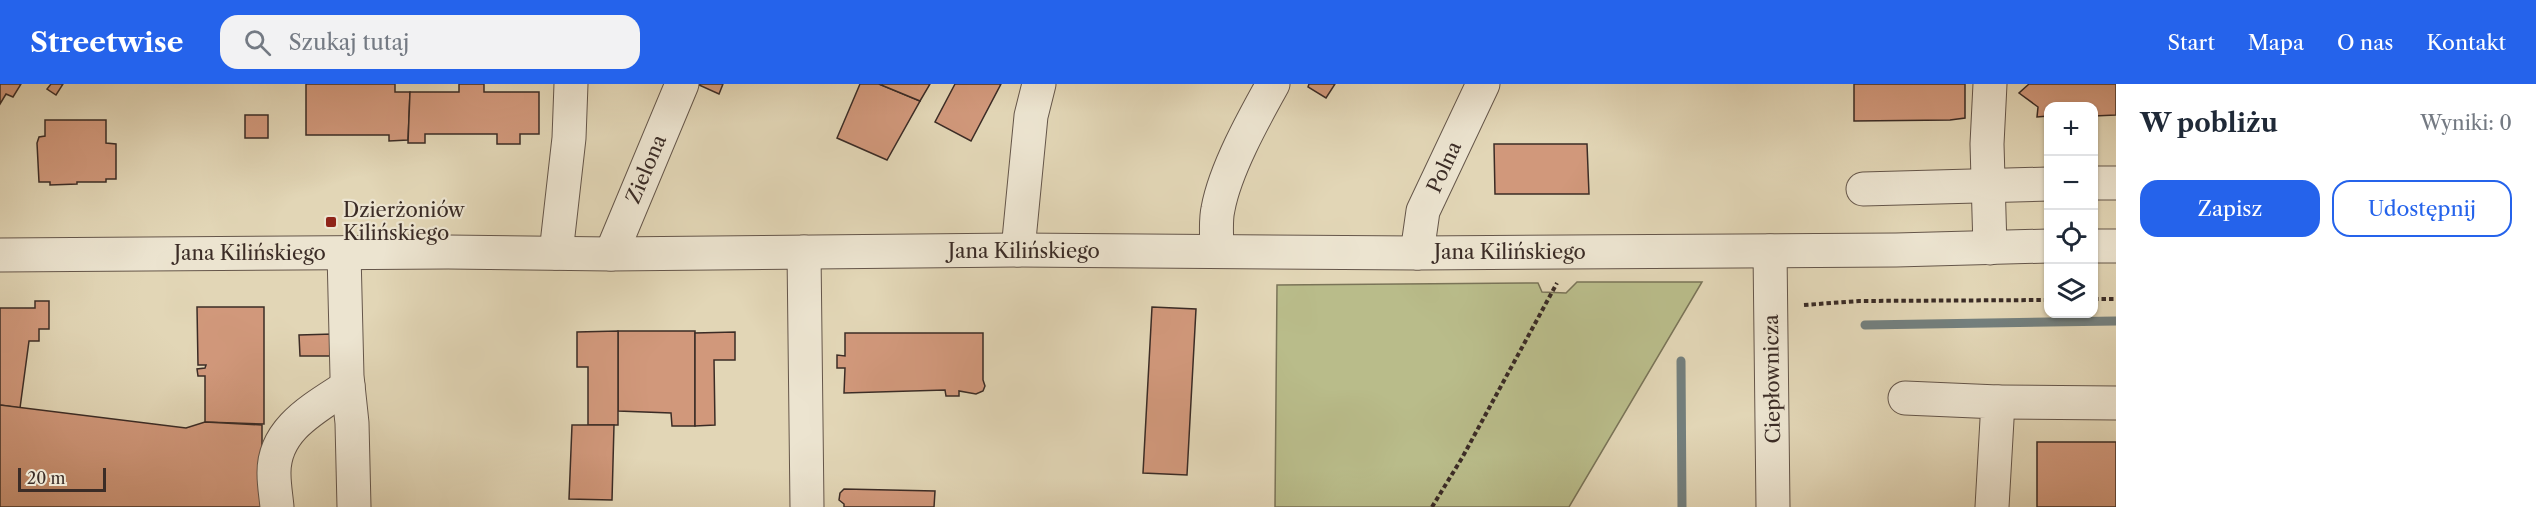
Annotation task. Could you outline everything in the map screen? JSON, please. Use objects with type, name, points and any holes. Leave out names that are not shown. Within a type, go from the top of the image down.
[{"type":"street","points":[[556,253],[570,138],[571,84]]},
{"type":"street","name":"Zielona","points":[[611,254],[681,84]]},
{"type":"street","points":[[1018,250],[1031,116],[1039,84]]},
{"type":"street","points":[[1217,251],[1217,210],[1227,180],[1259,109],[1273,84]]},
{"type":"street","name":"Polna","points":[[1417,252],[1423,211],[1483,84]]},
{"type":"street","points":[[1990,84],[1988,185],[1990,248]]},
{"type":"street","points":[[2098,183],[2116,183]]},
{"type":"street","points":[[1863,189],[2044,184]]},
{"type":"street","name":"Jana Kilińskiego","points":[[0,255],[611,254],[1018,250],[1571,252],[2044,246]]},
{"type":"street","points":[[2098,246],[2116,246]]},
{"type":"street","name":"Ciepłownicza","points":[[1770,251],[1773,507]]},
{"type":"street","points":[[804,252],[807,507]]},
{"type":"street","points":[[344,253],[354,507]]},
{"type":"street","points":[[277,507],[274,472],[280,444],[289,429],[348,386]]},
{"type":"street","points":[[1905,398],[2116,403]]},
{"type":"street","points":[[1992,507],[1998,402]]},
{"type":"path","points":[[1432,507],[1462,458],[1553,292],[1571,252]]},
{"type":"path","points":[[2098,299],[2116,299]]},
{"type":"path","points":[[1803,305],[1859,301],[2044,300]]},
{"type":"green space","points":[[1577,282],[1702,282],[1569,507],[1275,507],[1277,285],[1538,283],[1542,292],[1566,293]]},
{"type":"building","points":[[0,84],[21,84],[13,97],[6,94],[0,104]]},
{"type":"building","points":[[51,84],[63,84],[56,95],[47,89]]},
{"type":"building","points":[[306,84],[395,84],[395,92],[410,92],[408,140],[389,141],[389,135],[306,135]]},
{"type":"building","points":[[459,84],[484,84],[484,92],[539,92],[539,134],[520,134],[520,144],[497,144],[497,134],[425,134],[425,143],[408,143],[410,92],[459,92]]},
{"type":"building","points":[[697,84],[723,84],[719,94]]},
{"type":"building","points":[[860,84],[879,84],[920,101],[887,160],[837,138]]},
{"type":"building","points":[[879,84],[930,84],[920,101]]},
{"type":"building","points":[[955,84],[1001,84],[971,141],[935,122]]},
{"type":"building","points":[[1309,84],[1335,84],[1326,98],[1308,87]]},
{"type":"building","points":[[1854,84],[1965,84],[1965,118],[1854,121]]},
{"type":"building","points":[[2029,84],[2116,84],[2116,115],[2098,116],[2098,102],[2044,102],[2044,116],[2037,117],[2038,107],[2019,93]]},
{"type":"building","points":[[245,115],[268,115],[268,138],[245,138]]},
{"type":"building","points":[[45,120],[106,120],[106,143],[116,144],[116,179],[106,179],[106,182],[77,182],[77,184],[50,185],[50,182],[39,182],[37,143],[39,137],[45,136]]},
{"type":"building","points":[[1494,144],[1587,144],[1589,194],[1495,194]]},
{"type":"building","points":[[35,301],[49,301],[49,329],[39,329],[39,341],[29,341],[20,408],[0,405],[0,308],[35,308]]},
{"type":"building","points":[[197,307],[264,307],[264,424],[205,422],[205,376],[198,376],[197,369],[205,368],[206,365],[198,365]]},
{"type":"building","points":[[1152,307],[1196,309],[1187,475],[1143,473]]},
{"type":"building","points":[[618,331],[695,331],[695,426],[672,426],[671,413],[618,411]]},
{"type":"building","points":[[618,331],[618,425],[588,425],[588,367],[577,367],[577,332]]},
{"type":"building","points":[[735,332],[735,360],[714,360],[715,425],[695,426],[695,333]]},
{"type":"building","points":[[845,333],[983,333],[985,386],[983,391],[976,394],[959,391],[959,396],[946,396],[945,390],[844,393],[845,368],[837,368],[837,355],[845,356]]},
{"type":"building","points":[[333,334],[333,356],[300,356],[299,335]]},
{"type":"building","points":[[0,405],[186,428],[205,422],[262,425],[262,507],[0,507]]},
{"type":"building","points":[[572,425],[614,425],[612,500],[569,499]]},
{"type":"building","points":[[2037,442],[2116,442],[2116,507],[2037,507]]},
{"type":"building","points":[[844,489],[935,491],[934,507],[844,507],[839,500],[840,493]]},
{"type":"waterway","points":[[1865,325],[2116,321]]},
{"type":"waterway","points":[[1681,361],[1682,507]]},
{"type":"place","name":"Dzierżoniów Kilińskiego","points":[[331,222]]}]
